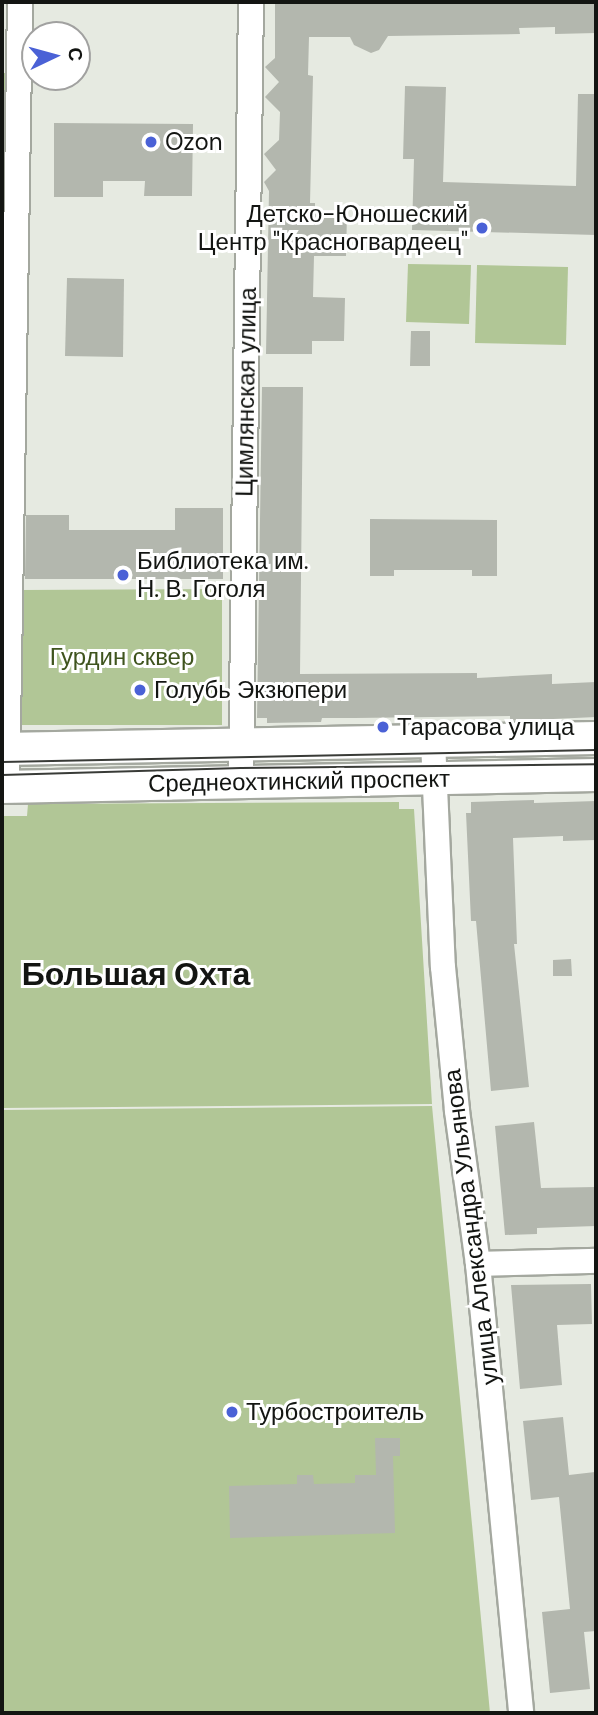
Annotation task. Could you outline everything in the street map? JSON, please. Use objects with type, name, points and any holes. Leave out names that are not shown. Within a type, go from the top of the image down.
[{"type":"main road","name":"Среднеохтинский проспект","points":[[5,749],[596,738]]},
{"type":"main road","name":"Среднеохтинский проспект","points":[[4,786],[596,775]]},
{"type":"street","points":[[4,786],[20,2]]},
{"type":"street","name":"Цимлянская улица","points":[[241,782],[251,2]]},
{"type":"street","name":"улица Александра Ульянова","points":[[433,741],[437,886],[448,1019],[457,1111],[478,1264],[521,1713]]},
{"type":"street","points":[[478,1264],[596,1261]]},
{"type":"green space","points":[[2,73],[5,73],[7,173],[2,173]]},
{"type":"green space","points":[[408,264],[471,265],[469,324],[406,322]]},
{"type":"green space","points":[[477,265],[568,267],[566,345],[475,343]]},
{"type":"green space","name":"Гурдин сквер","points":[[222,589],[222,725],[22,725],[22,590]]},
{"type":"green space","points":[[399,802],[399,809],[414,809],[432,1104],[2,1108],[2,816],[27,816],[28,804]]},
{"type":"green space","name":"Турбостроитель","points":[[432,1106],[490,1713],[2,1713],[2,1110]]},
{"type":"building","points":[[275,2],[596,2],[596,33],[555,34],[555,27],[519,28],[520,34],[388,36],[379,50],[371,53],[354,45],[350,37],[309,37],[308,75],[313,76],[310,203],[315,203],[315,213],[347,214],[346,256],[314,256],[313,297],[345,298],[344,341],[312,341],[312,354],[266,354],[269,191],[264,182],[276,170],[264,154],[279,140],[280,112],[265,97],[279,82],[265,67],[275,58]]},
{"type":"building","points":[[405,86],[446,87],[443,182],[576,186],[578,94],[596,94],[596,235],[412,230],[414,159],[403,159]]},
{"type":"building","points":[[54,123],[193,124],[192,196],[144,196],[145,181],[103,181],[103,197],[54,197]]},
{"type":"building","points":[[67,278],[124,279],[123,357],[65,356]]},
{"type":"building","points":[[411,331],[430,331],[430,366],[410,366]]},
{"type":"building","points":[[262,387],[303,387],[300,674],[477,673],[477,678],[552,674],[552,684],[596,682],[596,717],[510,721],[510,716],[322,718],[321,722],[267,723],[267,718],[257,718]]},
{"type":"building","points":[[175,508],[223,508],[223,579],[25,579],[26,515],[69,515],[69,530],[175,530]]},
{"type":"building","points":[[370,519],[497,520],[497,576],[472,576],[472,570],[394,570],[394,576],[370,576]]},
{"type":"building","points":[[534,800],[534,803],[596,801],[596,840],[563,841],[563,836],[513,838],[517,944],[514,944],[529,1087],[491,1091],[476,921],[471,921],[466,813],[471,813],[471,802]]},
{"type":"building","points":[[571,959],[572,976],[553,976],[553,960]]},
{"type":"building","points":[[534,1122],[541,1188],[596,1187],[596,1226],[537,1228],[537,1234],[505,1235],[495,1126]]},
{"type":"building","points":[[591,1284],[592,1324],[557,1325],[562,1385],[520,1389],[511,1285]]},
{"type":"building","points":[[563,1417],[569,1475],[595,1472],[596,1631],[584,1632],[590,1689],[550,1693],[542,1612],[570,1609],[559,1497],[531,1500],[523,1421]]},
{"type":"building","points":[[375,1438],[400,1438],[400,1456],[393,1456],[395,1533],[230,1538],[229,1486],[297,1484],[297,1475],[313,1475],[314,1484],[355,1483],[355,1475],[376,1475]]},
{"type":"tram line","points":[[2,762],[596,750]]},
{"type":"tram line","points":[[2,775],[241,768],[596,764]]},
{"type":"place","name":"Ozon","points":[[151,142]]},
{"type":"place","name":"Детско-Юношеский Центр \"Красногвардеец\"","points":[[482,228]]},
{"type":"place","name":"Библиотека им. Н. В. Гоголя","points":[[123,575]]},
{"type":"place","name":"Голубь Экзюпери","points":[[140,690]]},
{"type":"place","name":"Тарасова улица","points":[[383,727]]},
{"type":"place","name":"Турбостроитель","points":[[232,1412]]},
{"type":"district","name":"Большая Охта","points":[[136,974]]}]
